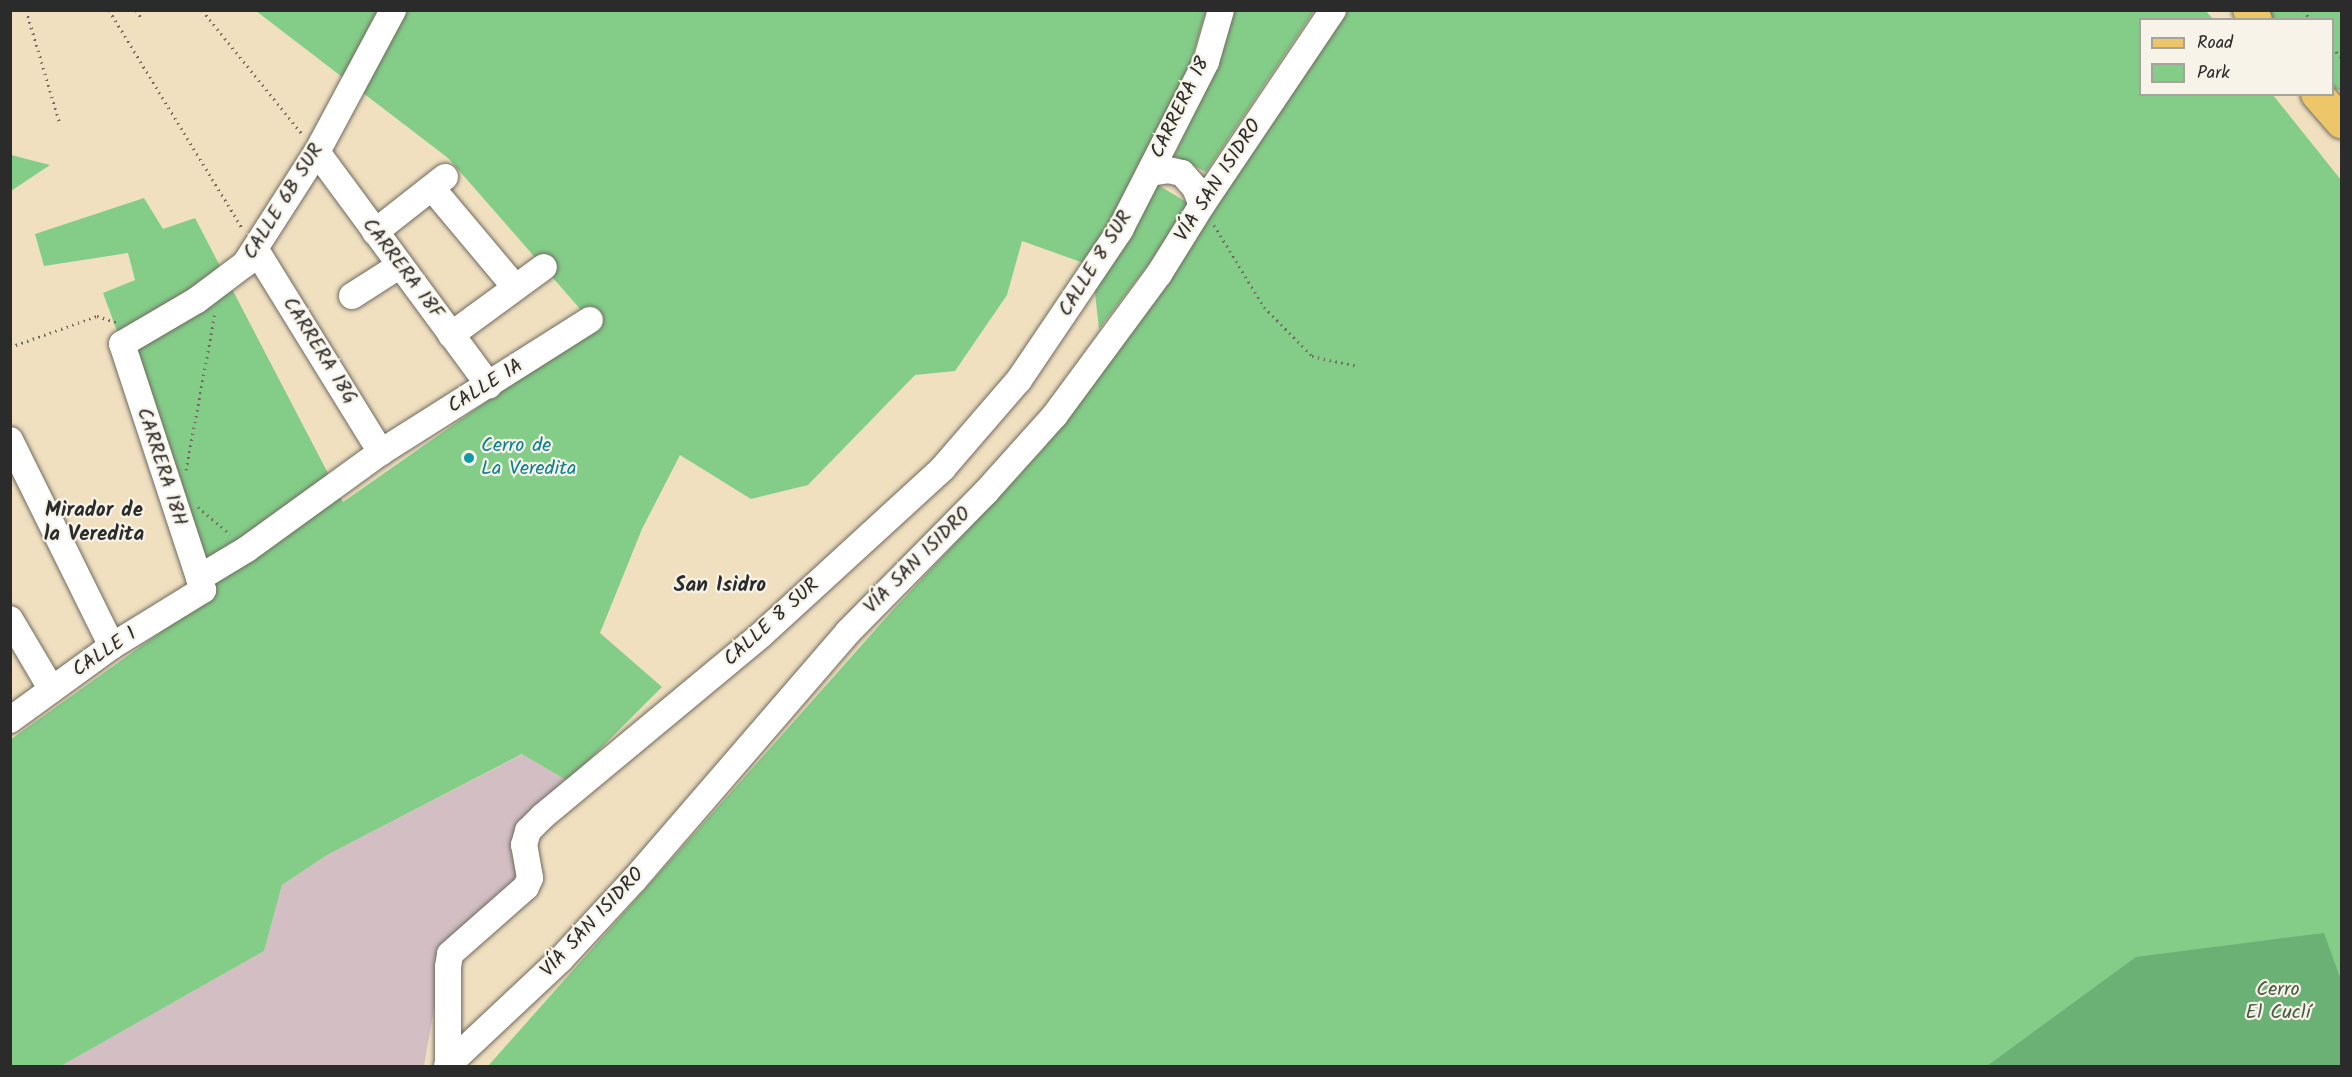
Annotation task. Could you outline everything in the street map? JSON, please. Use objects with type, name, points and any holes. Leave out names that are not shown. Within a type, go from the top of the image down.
[{"type":"street","name":"CALLE 6B SUR","points":[[122,344],[221,283],[244,264],[256,250],[316,152],[393,10]]},
{"type":"street","name":"CARRERA 18","points":[[1150,173],[1206,62],[1221,10]]},
{"type":"street","name":"VÍA SAN ISIDRO","points":[[448,1066],[561,960],[634,880],[848,632],[986,492],[1055,415],[1159,274],[1202,205],[1333,10]]},
{"type":"street","name":"CARRERA 18F","points":[[316,152],[489,385]]},
{"type":"street","name":"CARRERA 18","points":[[1150,173],[1168,170],[1182,173],[1195,188],[1202,205]]},
{"type":"street","name":"CALLE 8 SUR","points":[[448,1066],[450,954],[526,887],[530,878],[525,845],[528,831],[543,816],[761,635],[943,468],[1019,380],[1120,230],[1150,173]]},
{"type":"street","points":[[375,232],[439,183],[515,287]]},
{"type":"street","name":"CARRERA 18G","points":[[256,250],[381,452]]},
{"type":"street","points":[[352,296],[399,266]]},
{"type":"street","points":[[452,335],[544,267]]},
{"type":"street","name":"CALLE 1A","points":[[247,549],[381,452],[590,320]]},
{"type":"street","name":"CARRERA 18H","points":[[122,344],[201,584]]},
{"type":"street","points":[[10,441],[112,646]]},
{"type":"street","name":"CALLE 1","points":[[10,720],[247,549]]},
{"type":"street","points":[[10,619],[52,690]]},
{"type":"path","points":[[26,10],[59,121]]},
{"type":"path","points":[[109,10],[256,250]]},
{"type":"path","points":[[136,10],[142,19]]},
{"type":"path","points":[[202,10],[316,152]]},
{"type":"path","points":[[1202,205],[1264,307],[1312,356],[1357,366]]},
{"type":"path","points":[[184,482],[221,283]]},
{"type":"path","points":[[10,347],[97,315],[117,322],[122,344]]},
{"type":"path","points":[[190,500],[247,549]]},
{"type":"shaded area","points":[[523,754],[568,781],[534,815],[521,880],[444,951],[424,1066],[61,1066],[264,951],[282,885],[327,855]]},
{"type":"green space","points":[[256,11],[1206,11],[1188,71],[1135,171],[1193,206],[1099,329],[1092,266],[1022,241],[1007,295],[955,371],[915,375],[808,485],[751,499],[680,455],[642,529],[600,633],[662,687],[568,781],[522,754],[327,855],[282,885],[264,951],[61,1066],[11,1066],[10,740],[214,594],[103,293],[135,280],[128,253],[44,266],[35,234],[144,198],[163,229],[195,218],[343,502],[595,326],[448,158]]},
{"type":"green space","points":[[1232,11],[1314,11],[1206,172],[1174,156],[1216,67]]},
{"type":"green space","points":[[1344,11],[2206,11],[2212,18],[2139,18],[2139,96],[2274,96],[2341,180],[2341,1066],[488,1066],[892,611],[1046,446],[1102,355]]},
{"type":"green space","points":[[2262,11],[2341,11],[2341,91],[2334,88],[2334,18],[2269,18]]},
{"type":"green space","points":[[11,155],[50,165],[11,191]]},
{"type":"green space","name":"Cerro El Cuclí","points":[[2324,933],[2341,980],[2341,1066],[1987,1066],[2136,957]]},
{"type":"place","name":"Cerro de La Veredita","points":[[469,458]]},
{"type":"district","name":"Mirador de la Veredita","points":[[94,523]]},
{"type":"district","name":"San Isidro","points":[[720,586]]}]
